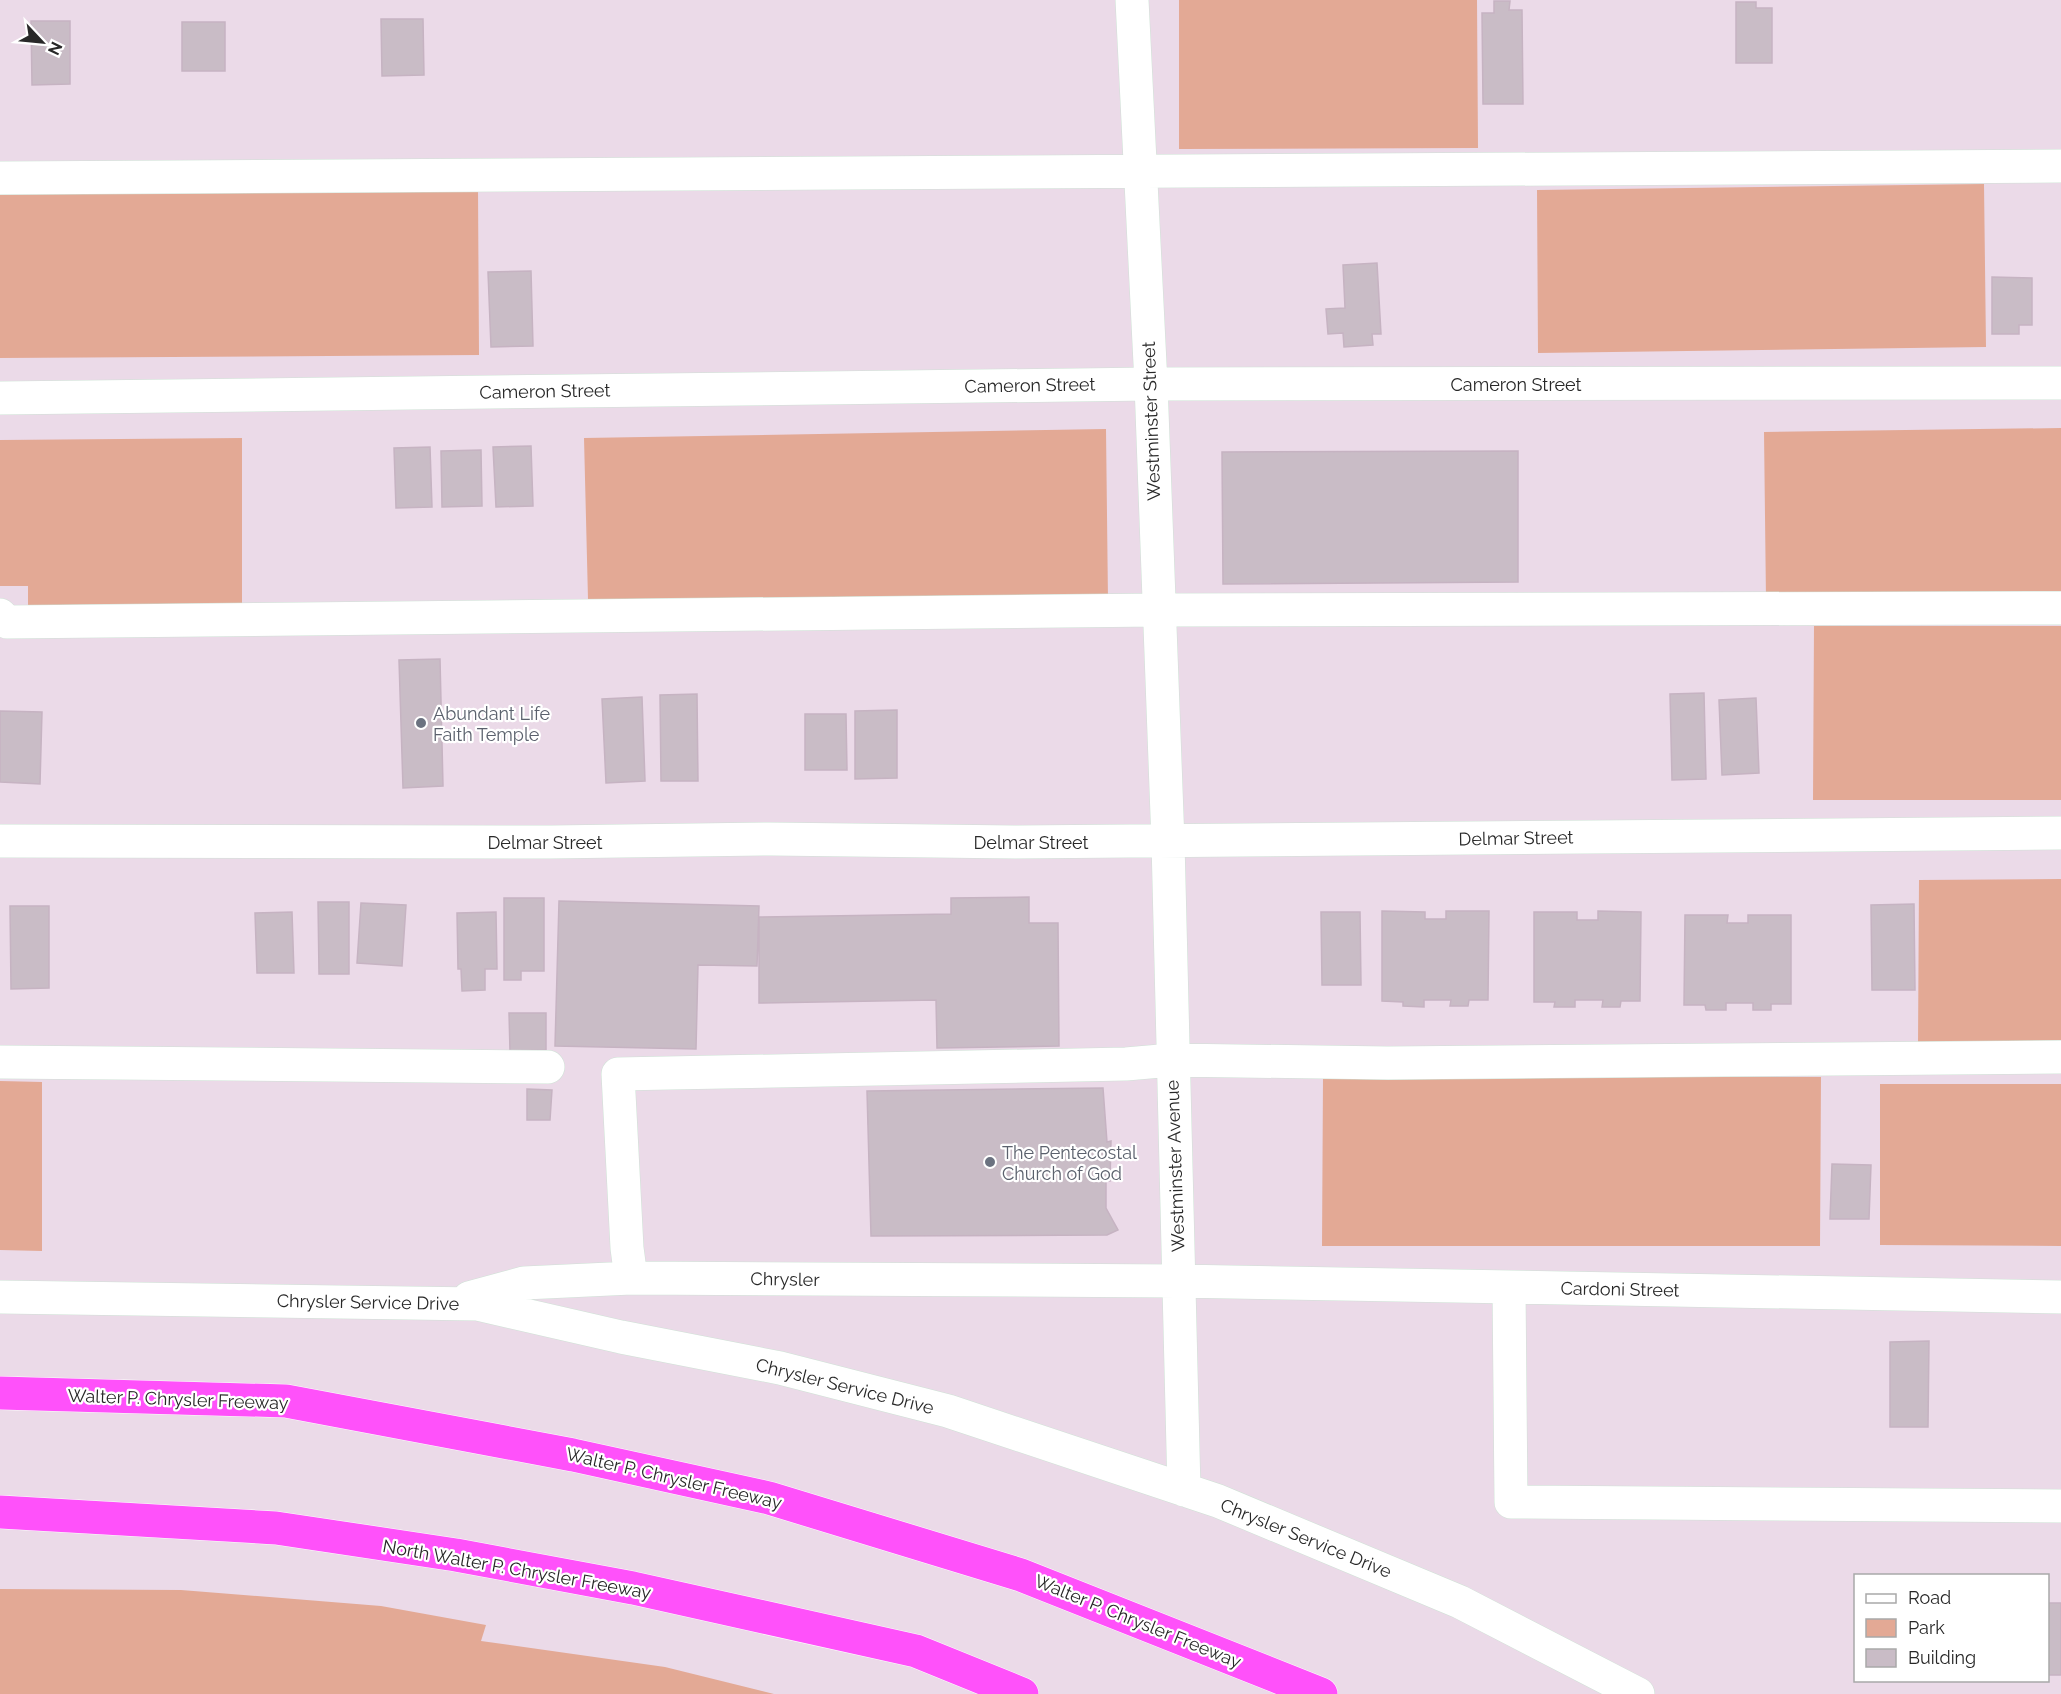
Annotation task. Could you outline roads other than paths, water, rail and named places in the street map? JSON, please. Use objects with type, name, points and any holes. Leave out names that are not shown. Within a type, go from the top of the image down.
[{"type":"highway","name":"Walter P. Chrysler Freeway","points":[[0,1393],[286,1401],[573,1455],[746,1493],[1021,1575],[1321,1694]]},
{"type":"highway","name":"North Walter P. Chrysler Freeway","points":[[0,1512],[276,1528],[467,1557],[633,1588],[916,1651],[1022,1694]]},
{"type":"street","name":"Westminster Street","points":[[1132,0],[1168,842]]},
{"type":"street","points":[[0,178],[2061,166]]},
{"type":"street","name":"Cameron Street","points":[[0,398],[1150,384],[2061,383]]},
{"type":"street","points":[[0,615],[7,622],[1158,610],[2061,608]]},
{"type":"street","name":"Delmar Street","points":[[0,841],[551,842],[771,839],[1168,842],[2061,832]]},
{"type":"street","name":"Westminster Avenue","points":[[1168,842],[1184,1490]]},
{"type":"street","points":[[631,1278],[627,1248],[618,1074],[1126,1064],[1172,1060],[1388,1063],[2061,1057]]},
{"type":"street","points":[[0,1062],[548,1067]]},
{"type":"street","name":"Chrysler","points":[[434,1301],[463,1299],[524,1283],[631,1278],[1178,1281]]},
{"type":"street","name":"Cardoni Street","points":[[1178,1281],[2061,1297]]},
{"type":"street","points":[[1509,1287],[1511,1502],[2061,1506]]},
{"type":"street","name":"Chrysler Service Drive","points":[[0,1297],[434,1301],[477,1304],[621,1337],[780,1368],[948,1411],[1218,1501],[1460,1602],[1638,1694]]},
{"type":"place","name":"Abundant Life Faith Temple","points":[[421,723]]},
{"type":"place","name":"The Pentecostal Church of God","points":[[990,1162]]}]
